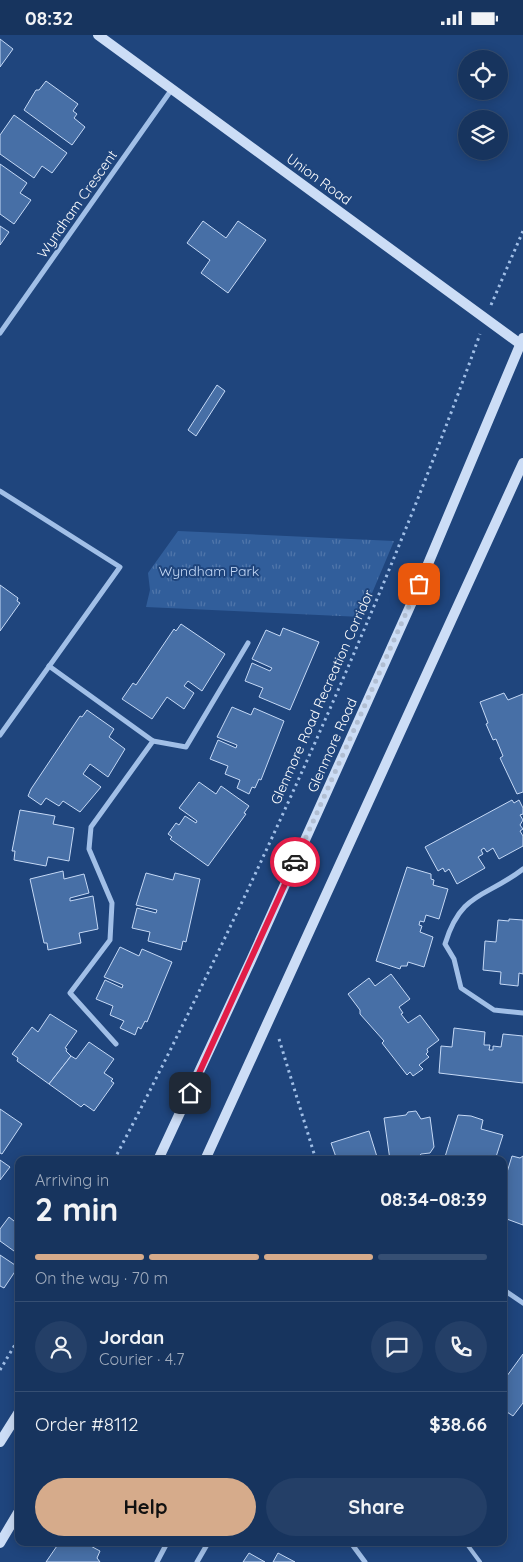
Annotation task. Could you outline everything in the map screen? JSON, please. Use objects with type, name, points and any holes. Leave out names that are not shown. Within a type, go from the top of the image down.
[{"type":"main road","name":"Union Road","points":[[98,35],[522,343]]},
{"type":"main road","name":"Glenmore Road","points":[[160,1156],[400,629],[522,343]]},
{"type":"main road","points":[[207,1156],[523,463]]},
{"type":"main road","points":[[0,1442],[15,1418]]},
{"type":"main road","points":[[0,1543],[15,1518]]},
{"type":"street","name":"Wyndham Crescent","points":[[0,333],[172,88]]},
{"type":"street","points":[[0,491],[120,567],[0,735]]},
{"type":"street","points":[[49,666],[153,741],[186,747],[248,643]]},
{"type":"street","points":[[116,1044],[70,993],[110,940],[112,903],[89,849],[91,827],[153,741]]},
{"type":"street","points":[[523,869],[512,878],[473,897],[451,923],[445,944],[454,959],[461,988],[494,1009],[523,1013]]},
{"type":"street","points":[[507,1291],[523,1303]]},
{"type":"street","points":[[156,1562],[165,1546]]},
{"type":"street","points":[[197,1562],[206,1546]]},
{"type":"street","points":[[353,1546],[365,1562]]},
{"type":"lane","points":[[468,1546],[480,1562]]},
{"type":"path","name":"Glenmore Road Recreation Corridor","points":[[116,1156],[209,971],[295,789],[376,604],[436,458],[486,318],[523,231]]},
{"type":"path","points":[[279,1038],[315,1156]]},
{"type":"path","points":[[0,1370],[15,1346]]},
{"type":"green space","name":"Wyndham Park","points":[[178,531],[394,541],[362,617],[146,607],[150,590],[148,573]]},
{"type":"building","points":[[0,39],[13,49],[0,67]]},
{"type":"building","points":[[46,81],[78,104],[73,111],[77,114],[74,118],[85,127],[72,145],[24,110],[36,90],[39,90]]},
{"type":"building","points":[[14,115],[67,153],[52,173],[42,166],[34,178],[0,154],[0,135]]},
{"type":"building","points":[[0,164],[27,183],[20,193],[31,200],[14,224],[0,214]]},
{"type":"building","points":[[203,221],[226,238],[238,221],[266,240],[228,293],[201,273],[210,260],[187,243]]},
{"type":"building","points":[[0,226],[9,232],[0,245]]},
{"type":"building","points":[[217,385],[225,391],[196,436],[188,430]]},
{"type":"building","points":[[0,585],[18,598],[17,601],[20,603],[0,631]]},
{"type":"building","points":[[181,624],[225,654],[202,691],[188,681],[184,686],[194,693],[184,709],[167,697],[152,719],[122,699],[133,683],[136,685],[174,629],[176,631]]},
{"type":"building","points":[[283,628],[319,642],[290,710],[259,697],[263,688],[245,681],[252,663],[270,671],[272,668],[252,659],[266,630],[280,636]]},
{"type":"building","points":[[504,693],[508,700],[523,694],[523,792],[517,794],[500,758],[503,756],[496,739],[493,740],[486,724],[488,723],[480,702]]},
{"type":"building","points":[[232,707],[251,715],[254,708],[284,721],[261,780],[259,779],[255,788],[252,787],[249,794],[237,788],[240,780],[225,774],[228,766],[210,759],[218,740],[236,748],[237,745],[217,737]]},
{"type":"building","points":[[87,710],[114,729],[109,737],[125,749],[108,777],[90,764],[83,774],[101,787],[80,812],[63,801],[59,806],[46,798],[41,805],[28,796],[31,789],[80,716],[82,717]]},
{"type":"building","points":[[199,782],[216,794],[221,786],[249,806],[244,813],[246,814],[208,866],[170,839],[172,837],[168,834],[176,823],[179,825],[185,816],[196,823],[197,821],[179,808]]},
{"type":"building","points":[[512,800],[514,803],[519,800],[523,808],[523,814],[520,815],[523,820],[520,825],[523,829],[520,831],[523,836],[523,846],[499,859],[493,848],[487,852],[484,848],[481,850],[483,854],[478,857],[485,868],[457,884],[449,869],[445,872],[443,868],[438,871],[425,847]]},
{"type":"building","points":[[20,810],[55,816],[53,824],[74,828],[69,861],[48,857],[46,866],[14,860],[15,851],[12,851]]},
{"type":"building","points":[[407,867],[431,874],[431,879],[434,880],[433,885],[448,889],[439,919],[426,915],[424,922],[420,921],[419,925],[422,926],[420,932],[433,937],[424,967],[408,962],[407,966],[401,966],[400,969],[376,961]]},
{"type":"building","points":[[63,871],[64,879],[84,874],[89,893],[70,898],[70,901],[93,896],[98,929],[79,933],[81,943],[48,950],[47,943],[44,943],[30,879]]},
{"type":"building","points":[[146,873],[173,880],[175,873],[200,879],[186,942],[183,941],[181,950],[148,941],[150,932],[132,928],[137,908],[156,913],[157,910],[136,905]]},
{"type":"building","points":[[509,919],[523,920],[523,974],[519,973],[518,986],[500,984],[501,972],[483,970],[485,941],[496,942],[498,920],[509,921]]},
{"type":"building","points":[[120,947],[139,956],[142,949],[172,962],[147,1022],[145,1021],[141,1029],[138,1027],[135,1035],[120,1028],[124,1021],[110,1015],[113,1006],[96,999],[105,980],[122,988],[123,985],[104,977]]},
{"type":"building","points":[[391,974],[410,999],[399,1007],[403,1013],[401,1014],[408,1023],[420,1015],[439,1040],[427,1049],[428,1052],[426,1054],[429,1057],[419,1065],[423,1069],[413,1076],[410,1072],[407,1075],[382,1043],[384,1041],[360,1014],[360,1010],[348,994],[369,978],[375,986]]},
{"type":"building","points":[[50,1014],[77,1031],[65,1048],[71,1056],[49,1084],[17,1061],[18,1058],[12,1054],[32,1027],[38,1032]]},
{"type":"building","points":[[454,1028],[485,1032],[484,1045],[490,1045],[489,1050],[493,1050],[493,1046],[501,1047],[503,1034],[523,1036],[523,1083],[439,1073],[441,1046],[452,1047]]},
{"type":"building","points":[[89,1042],[114,1059],[104,1073],[113,1079],[111,1081],[114,1083],[94,1111],[84,1104],[81,1107],[49,1084],[71,1056],[76,1059]]},
{"type":"building","points":[[0,1109],[22,1124],[2,1154],[0,1153]]},
{"type":"building","points":[[416,1111],[421,1119],[430,1117],[434,1147],[430,1153],[419,1156],[389,1156],[384,1118],[406,1115],[408,1112]]},
{"type":"building","points":[[458,1115],[471,1116],[483,1120],[481,1129],[503,1135],[496,1156],[445,1156]]},
{"type":"building","points":[[369,1131],[377,1156],[336,1156],[331,1143]]},
{"type":"building","points":[[512,1156],[520,1158],[523,1156],[523,1225],[507,1219],[507,1172]]},
{"type":"building","points":[[0,1160],[10,1167],[0,1180]]},
{"type":"building","points":[[9,1217],[15,1222],[14,1251],[0,1241],[0,1229]]},
{"type":"building","points":[[0,1255],[15,1265],[15,1272],[4,1288],[0,1286]]},
{"type":"building","points":[[523,1354],[523,1403],[513,1416],[507,1412],[507,1376]]},
{"type":"building","points":[[57,1546],[91,1546],[100,1551],[97,1558],[100,1562],[46,1562]]},
{"type":"building","points":[[249,1553],[265,1562],[243,1562]]},
{"type":"building","points":[[278,1553],[295,1562],[273,1562]]},
{"type":"way so far","points":[[295,862],[419,584]]},
{"type":"route","points":[[190,1093],[295,862]]}]
